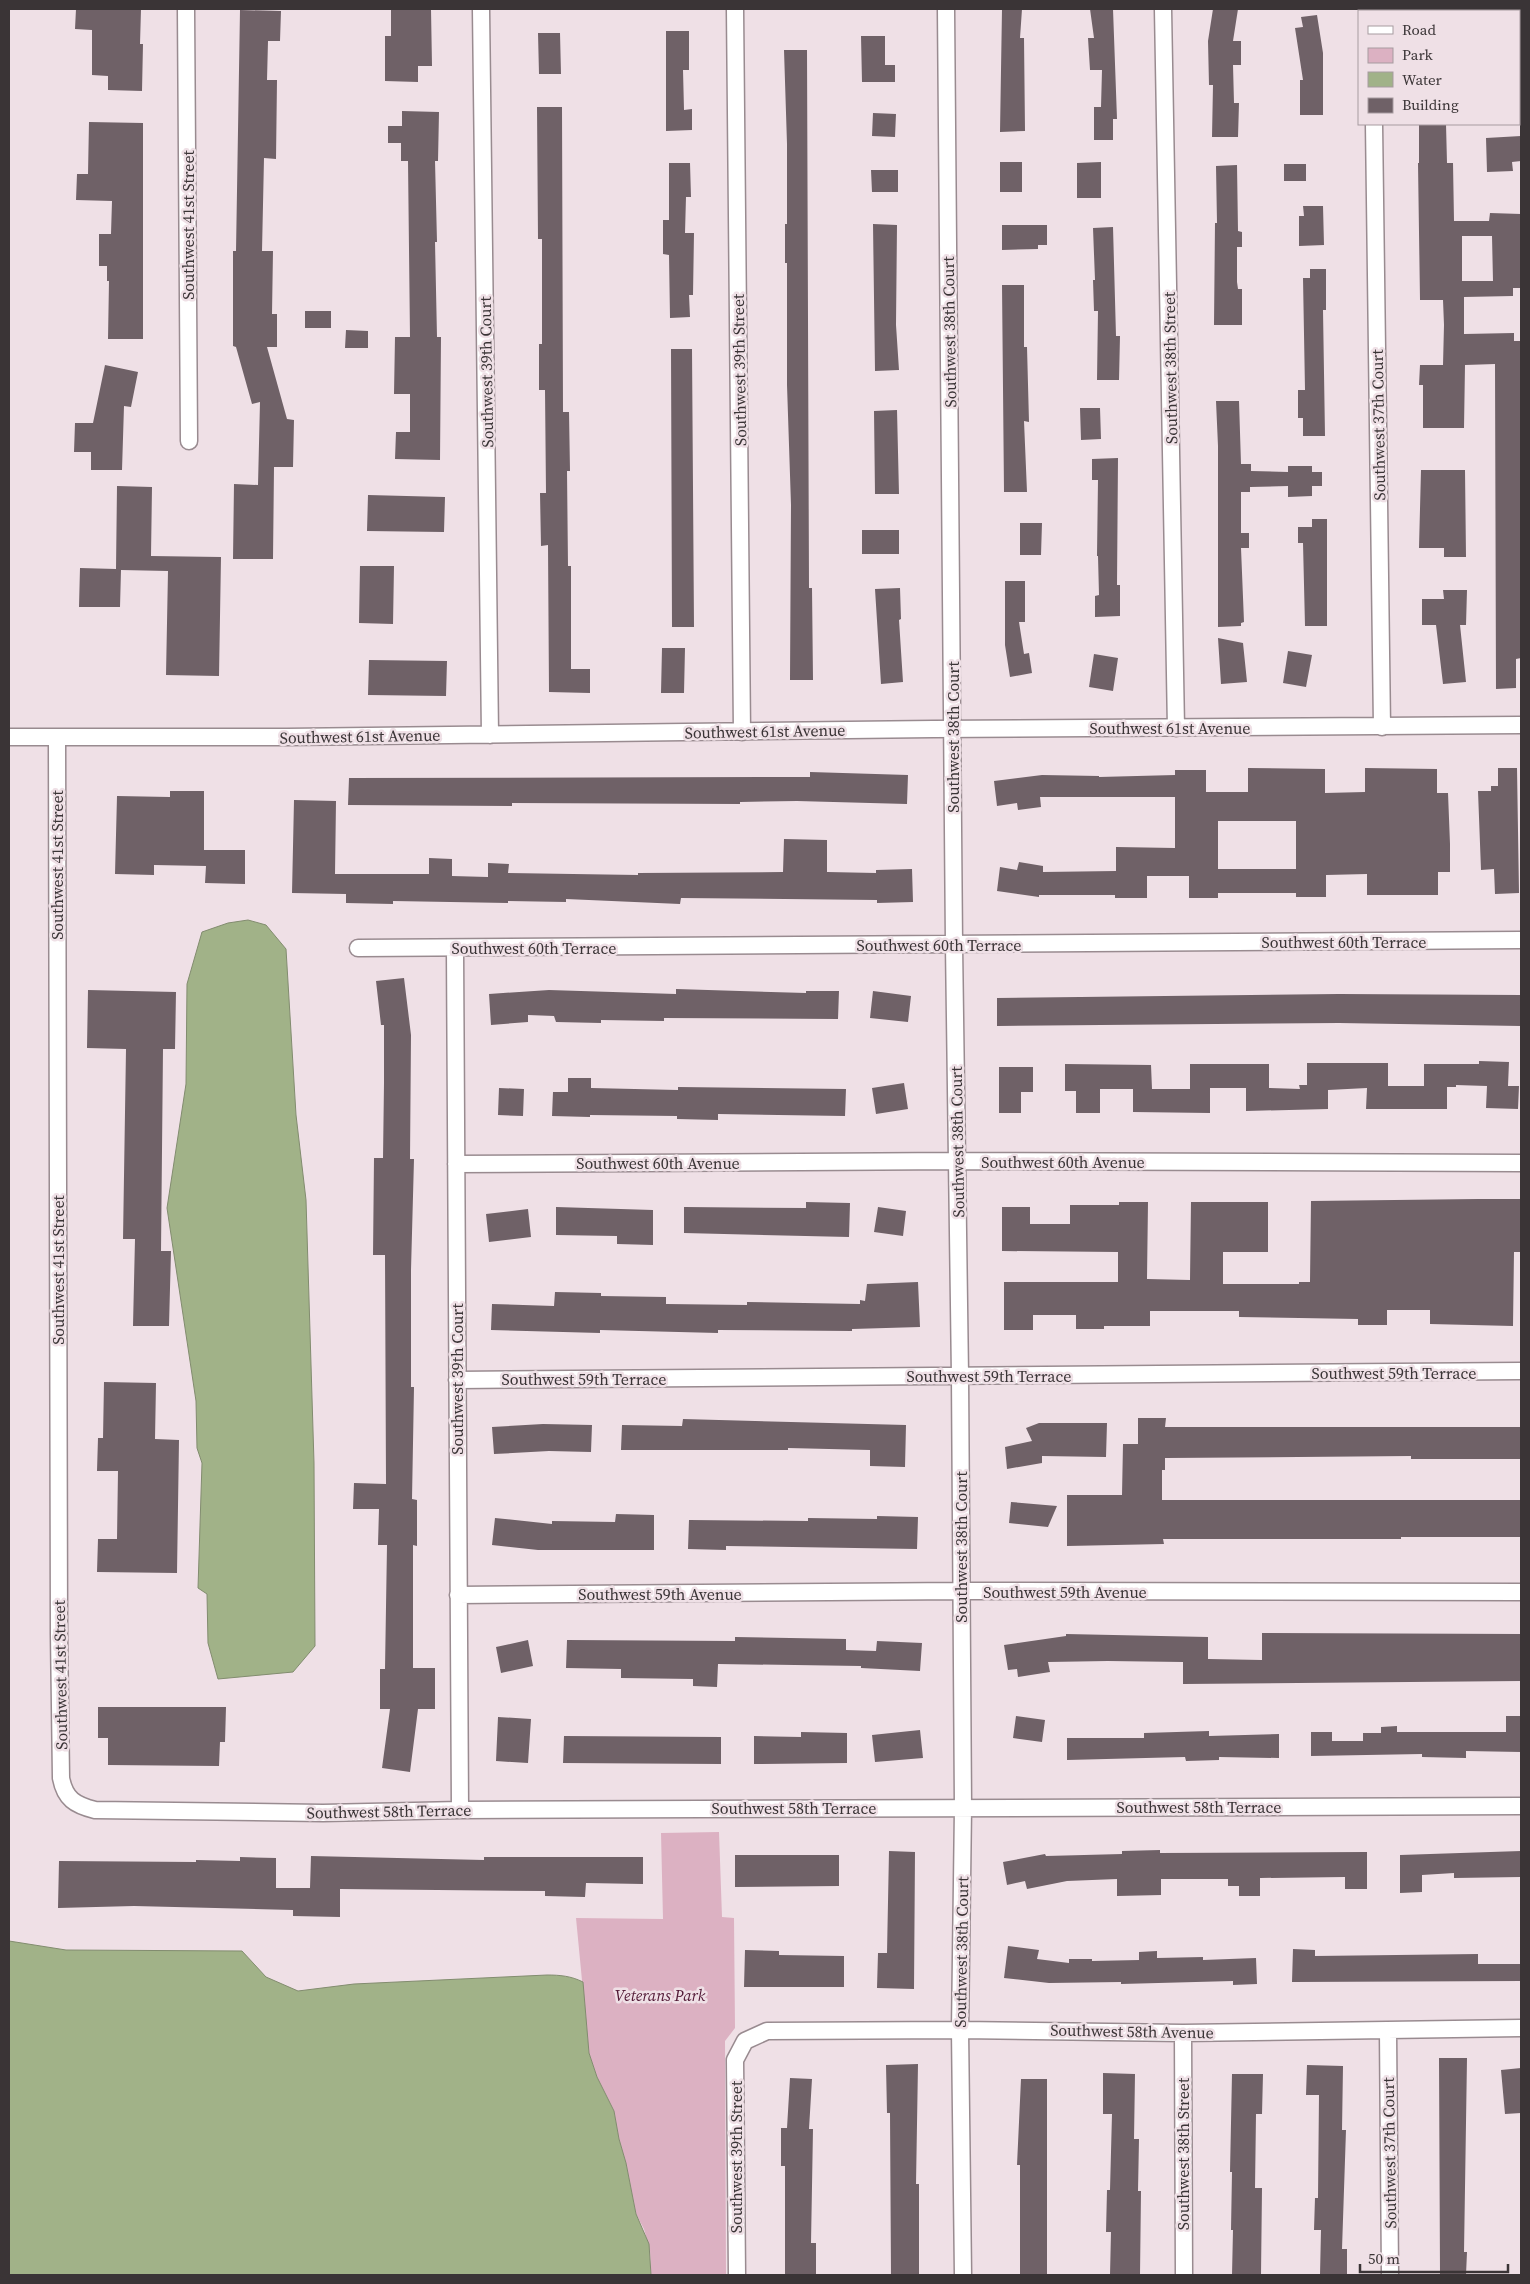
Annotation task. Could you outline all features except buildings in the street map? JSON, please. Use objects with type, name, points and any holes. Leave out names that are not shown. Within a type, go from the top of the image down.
[{"type":"street","name":"Southwest 41st Street","points":[[186,9],[189,441]]},
{"type":"street","name":"Southwest 39th Court","points":[[481,9],[490,735]]},
{"type":"street","name":"Southwest 39th Street","points":[[735,9],[742,732]]},
{"type":"street","name":"Southwest 38th Court","points":[[946,9],[954,945],[960,1376],[963,1808],[960,2030],[963,2275]]},
{"type":"street","name":"Southwest 38th Street","points":[[1164,9],[1176,728]]},
{"type":"street","name":"Southwest 37th Court","points":[[1374,125],[1382,727]]},
{"type":"street","name":"Southwest 61st Avenue","points":[[9,737],[490,735],[953,729],[1521,725]]},
{"type":"street","name":"Southwest 41st Street","points":[[57,737],[59,1624],[61,1778],[63,1789],[70,1800]]},
{"type":"street","name":"Southwest 60th Terrace","points":[[358,948],[455,949],[1521,940]]},
{"type":"street","name":"Southwest 39th Court","points":[[455,949],[460,1810]]},
{"type":"street","name":"Southwest 60th Avenue","points":[[456,1164],[957,1161],[1521,1163]]},
{"type":"street","name":"Southwest 59th Terrace","points":[[457,1380],[1521,1372]]},
{"type":"street","name":"Southwest 59th Avenue","points":[[458,1595],[961,1591],[1521,1592]]},
{"type":"street","name":"Southwest 58th Terrace","points":[[70,1800],[80,1806],[95,1810],[323,1813],[460,1810],[1521,1806]]},
{"type":"street","name":"Southwest 58th Avenue","points":[[745,2041],[767,2032],[960,2030],[1183,2032],[1521,2028]]},
{"type":"street","name":"Southwest 37th Court","points":[[1388,2030],[1390,2275]]},
{"type":"street","name":"Southwest 38th Street","points":[[1183,2032],[1184,2275]]},
{"type":"street","name":"Southwest 39th Street","points":[[737,2275],[735,2060],[745,2041]]},
{"type":"green space","name":"Veterans Park","points":[[719,1832],[722,1917],[734,1918],[735,2028],[725,2041],[726,2275],[651,2275],[650,2251],[644,2229],[636,2214],[614,2111],[597,2077],[589,2053],[576,1918],[663,1919],[661,1833]]},
{"type":"water","points":[[248,920],[266,925],[286,949],[296,1115],[306,1200],[314,1463],[315,1646],[293,1672],[218,1679],[208,1643],[207,1594],[198,1588],[202,1463],[197,1448],[196,1401],[167,1208],[186,1084],[187,984],[202,932],[228,923]]},
{"type":"water","points":[[9,1941],[66,1950],[242,1951],[266,1977],[298,1991],[354,1984],[547,1975],[565,1976],[583,1982],[589,2053],[597,2077],[614,2111],[636,2214],[649,2244],[651,2275],[9,2275]]}]
